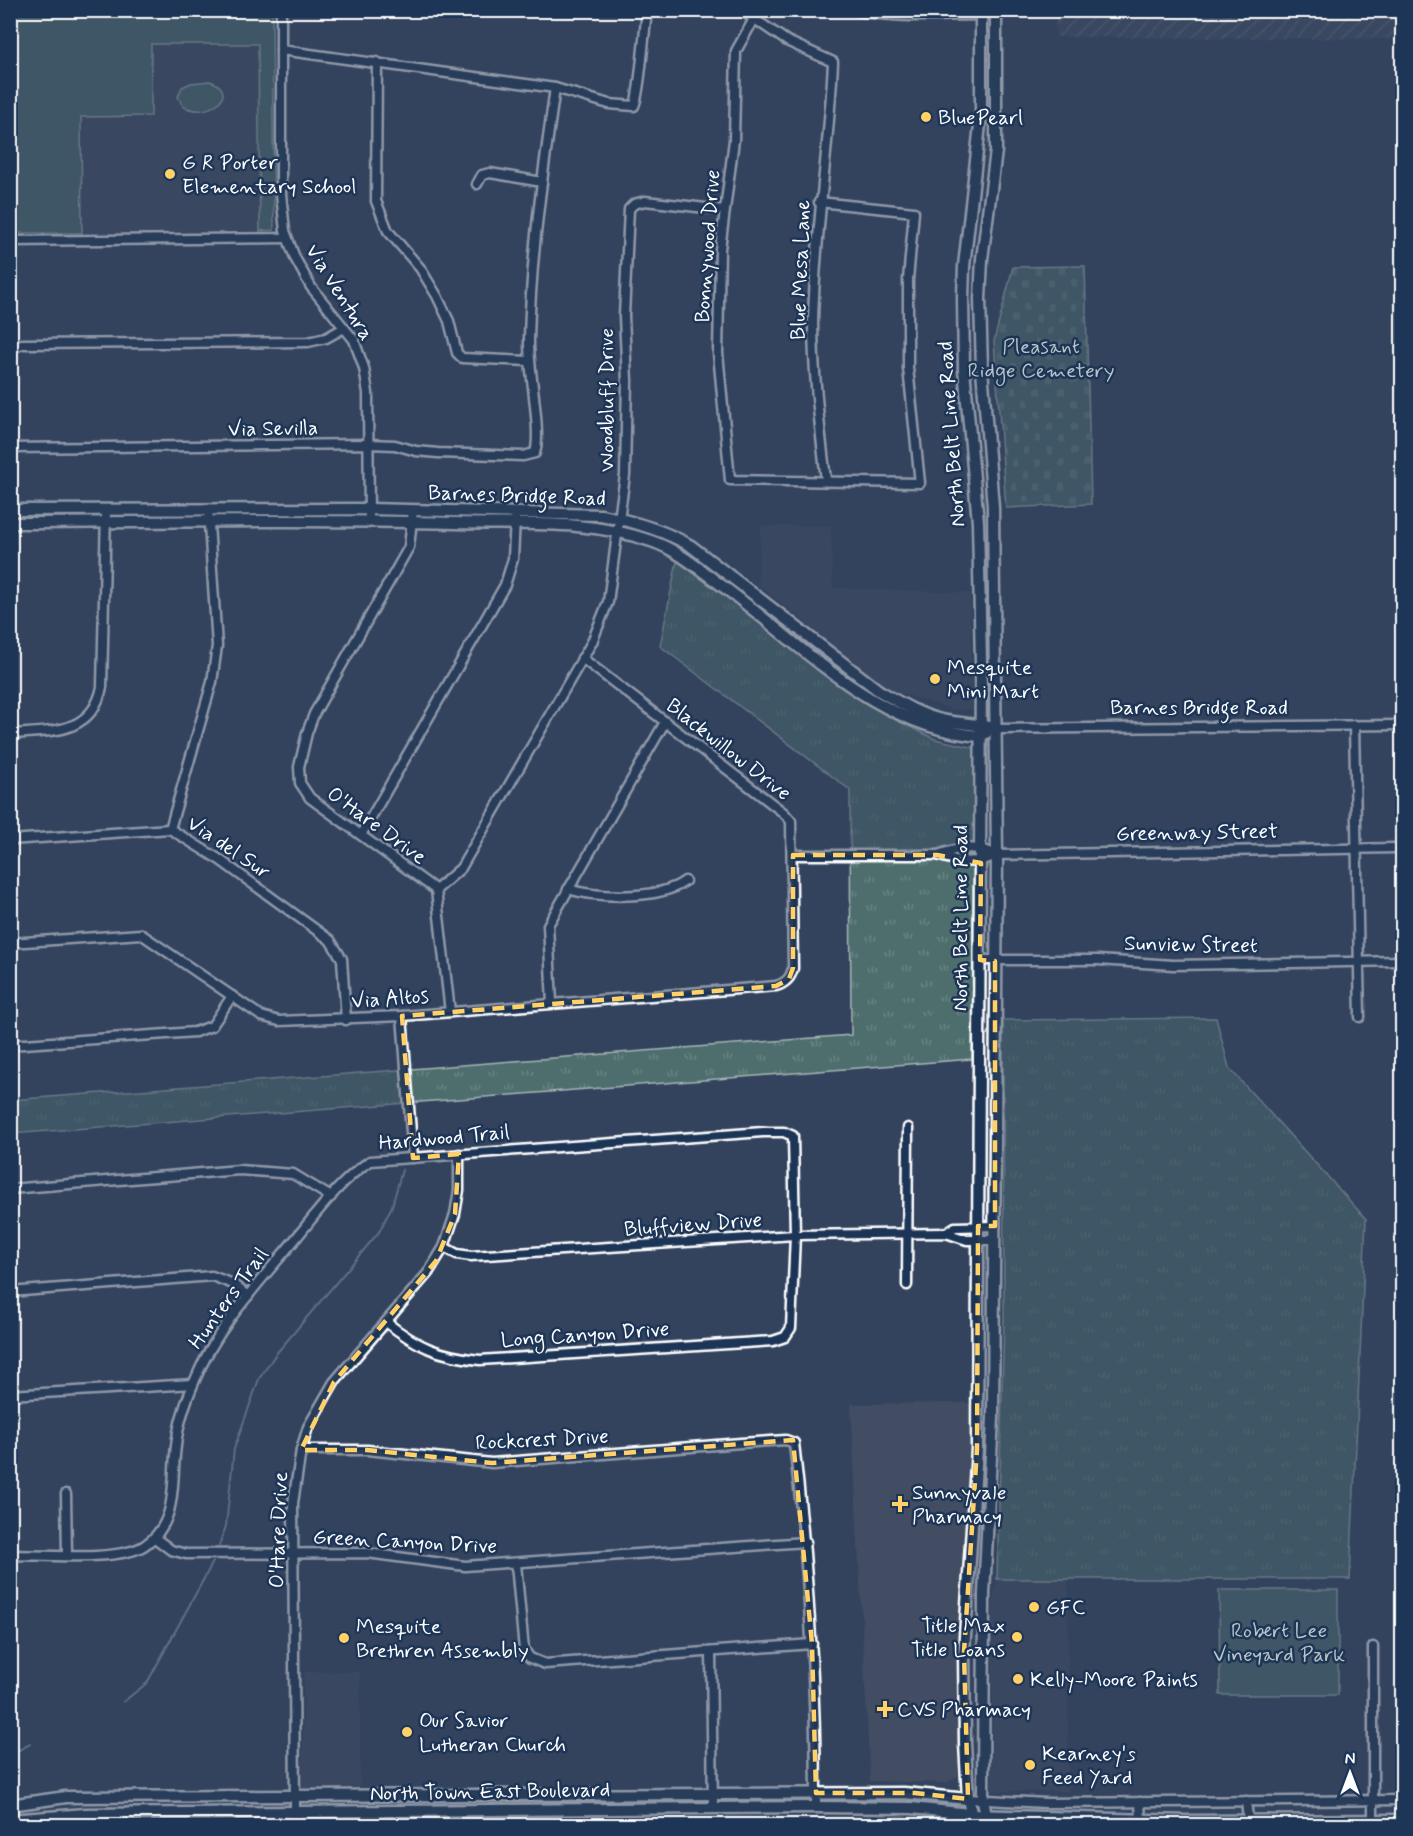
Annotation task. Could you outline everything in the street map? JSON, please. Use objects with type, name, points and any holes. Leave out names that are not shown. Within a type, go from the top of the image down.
[{"type":"main road","points":[[857,10],[880,14],[982,12]]},
{"type":"main road","name":"North Belt Line Road","points":[[987,1820],[983,1800],[983,1662],[993,1417],[994,961],[997,855],[994,548],[982,369],[980,299],[982,259],[996,152],[996,10]]},
{"type":"main road","name":"North Belt Line Road","points":[[974,1826],[969,1799],[964,1662],[977,1417],[981,724],[979,549],[964,369],[963,298],[964,266],[981,116],[982,12]]},
{"type":"main road","points":[[963,298],[980,299]]},
{"type":"main road","name":"Barnes Bridge Road","points":[[10,510],[412,510],[600,527],[654,542],[701,570],[830,670],[889,711],[938,730],[981,736],[996,729]]},
{"type":"main road","name":"Barnes Bridge Road","points":[[10,523],[413,522],[601,515],[659,531],[684,542],[878,690],[904,706],[944,720],[981,724],[996,729]]},
{"type":"main road","points":[[979,549],[994,548]]},
{"type":"main road","points":[[701,570],[709,560]]},
{"type":"main road","points":[[766,619],[774,609]]},
{"type":"main road","points":[[978,1143],[995,1143]]},
{"type":"main road","points":[[977,1417],[993,1417]]},
{"type":"main road","points":[[964,1662],[983,1662]]},
{"type":"main road","points":[[885,1793],[885,1808]]},
{"type":"main road","name":"North Town East Boulevard","points":[[10,1805],[66,1797],[885,1793],[969,1799]]},
{"type":"main road","points":[[628,1794],[628,1809]]},
{"type":"main road","points":[[437,1795],[437,1812]]},
{"type":"main road","name":"North Town East Boulevard","points":[[10,1820],[86,1814],[816,1807],[929,1809],[970,1814]]},
{"type":"street","name":"Via Ventura","points":[[281,10],[281,194],[287,238],[311,287],[354,340],[364,368],[368,393],[369,521]]},
{"type":"street","points":[[281,50],[555,88],[609,104],[634,106],[638,102],[643,30],[648,10]]},
{"type":"street","points":[[741,10],[754,19]]},
{"type":"street","name":"Blue Mesa Lane","points":[[754,19],[787,41],[833,62],[830,129],[819,202],[813,322],[826,480]]},
{"type":"street","name":"Bonnywood Drive","points":[[754,19],[736,51],[734,140],[723,210],[718,353],[730,480],[826,480]]},
{"type":"street","points":[[376,62],[376,201],[388,231],[420,268],[437,296],[449,321],[457,353],[462,358],[528,361],[532,256],[555,88]]},
{"type":"street","points":[[477,184],[482,175],[490,173],[542,182]]},
{"type":"street","name":"Woodbluff Drive","points":[[436,890],[462,868],[582,658],[600,624],[608,602],[625,475],[627,381],[624,316],[629,209],[634,204],[645,201],[723,210]]},
{"type":"street","points":[[819,202],[914,212],[908,280],[908,368],[920,483],[826,480]]},
{"type":"street","points":[[10,241],[287,238]]},
{"type":"street","points":[[10,349],[22,344],[308,342],[326,338],[344,328]]},
{"type":"street","name":"Via Sevilla","points":[[10,448],[368,444],[395,445],[416,452],[523,456],[535,453],[537,439],[528,361]]},
{"type":"street","points":[[170,829],[212,682],[217,646],[208,509]]},
{"type":"street","points":[[10,734],[74,726],[88,716],[99,700],[102,687],[106,510]]},
{"type":"street","name":"O'Hare Drive","points":[[412,510],[413,522],[409,547],[314,714],[299,767],[300,783],[310,798],[436,890],[450,1011]]},
{"type":"street","points":[[361,835],[502,591],[513,559],[515,519]]},
{"type":"street","name":"Blackwillow Drive","points":[[582,658],[784,813],[791,821],[792,973]]},
{"type":"street","points":[[552,1003],[548,925],[664,722]]},
{"type":"street","points":[[1354,725],[1360,1017]]},
{"type":"street","name":"Barnes Bridge Road","points":[[996,729],[1402,725]]},
{"type":"street","name":"Via del Sur","points":[[10,840],[170,829],[220,860],[330,940],[342,959],[346,1020]]},
{"type":"street","points":[[937,855],[957,848],[981,848],[997,855]]},
{"type":"street","name":"Greenway Street","points":[[997,855],[1397,848]]},
{"type":"street","points":[[793,855],[937,855],[958,862],[981,863],[997,855]]},
{"type":"street","points":[[568,889],[587,895],[654,892],[665,891],[685,881]]},
{"type":"street","name":"Via Altos","points":[[10,943],[141,934],[261,1016],[279,1021],[346,1020],[776,986],[789,979],[792,973]]},
{"type":"street","name":"Sunview Street","points":[[980,960],[1098,960],[1173,965],[1402,961]]},
{"type":"street","points":[[10,1045],[195,1032],[212,1026],[232,996]]},
{"type":"street","points":[[402,1016],[413,1158]]},
{"type":"street","points":[[907,1285],[908,1128]]},
{"type":"street","name":"Hardwood Trail","points":[[331,1197],[358,1169],[370,1161],[784,1132],[793,1136],[795,1234]]},
{"type":"street","name":"O'Hare Drive","points":[[295,1812],[293,1503],[301,1450],[308,1427],[334,1382],[428,1273],[444,1247],[455,1214],[459,1190],[459,1154]]},
{"type":"street","points":[[10,1189],[261,1171],[293,1174],[331,1197]]},
{"type":"street","name":"Hunters Trail","points":[[155,1538],[170,1513],[176,1444],[193,1384],[218,1335],[331,1197]]},
{"type":"street","name":"Bluffview Drive","points":[[946,1233],[955,1227],[994,1226]]},
{"type":"street","name":"Bluffview Drive","points":[[444,1247],[458,1254],[471,1256],[795,1234],[946,1233],[961,1239],[994,1240]]},
{"type":"street","name":"Long Canyon Drive","points":[[386,1322],[409,1339],[439,1354],[480,1360],[773,1341],[785,1337],[791,1328],[795,1234]]},
{"type":"street","points":[[10,1292],[212,1276],[233,1284],[248,1296]]},
{"type":"street","points":[[10,1395],[193,1384]]},
{"type":"street","name":"Rockcrest Drive","points":[[301,1450],[367,1450],[492,1463],[786,1440],[794,1443],[806,1542]]},
{"type":"street","points":[[66,1494],[67,1555]]},
{"type":"street","points":[[10,1555],[132,1553],[155,1538]]},
{"type":"street","name":"Green Canyon Drive","points":[[155,1538],[171,1551],[186,1554],[367,1553],[465,1566],[806,1542]]},
{"type":"street","points":[[806,1542],[812,1644],[816,1807]]},
{"type":"street","points":[[516,1564],[524,1650],[530,1658],[545,1664],[812,1644]]},
{"type":"street","points":[[1373,1820],[1374,1647]]},
{"type":"street","points":[[711,1652],[713,1808]]},
{"type":"street","points":[[969,1799],[1046,1803],[1402,1800]]},
{"type":"street","points":[[1246,1801],[1248,1819]]},
{"type":"street","points":[[1140,1802],[1141,1820]]},
{"type":"street","points":[[290,1826],[295,1812]]},
{"type":"street","points":[[295,1812],[301,1826]]},
{"type":"street","points":[[970,1814],[987,1820],[1402,1819]]},
{"type":"highlighted area","points":[[793,855],[937,855],[981,863],[980,960],[995,961],[995,1226],[978,1226],[977,1449],[964,1652],[968,1799],[915,1793],[816,1793],[812,1644],[793,1440],[492,1463],[367,1450],[301,1450],[334,1382],[436,1261],[455,1214],[459,1154],[413,1158],[402,1016],[776,986],[789,979],[793,968]]},
{"type":"shaded area","points":[[1055,11],[1402,11],[1402,39],[1056,37]]},
{"type":"shaded area","name":"G R Porter Elementary School","points":[[150,44],[258,44],[260,231],[82,233],[81,117],[151,116]]},
{"type":"shaded area","points":[[761,526],[831,526],[833,588],[970,593],[972,709],[954,710],[895,691],[872,677],[758,584]]},
{"type":"shaded area","points":[[972,1403],[958,1776],[946,1783],[870,1781],[851,1404]]},
{"type":"shaded area","points":[[997,1579],[1068,1579],[1068,1791],[992,1791],[993,1605]]},
{"type":"shaded area","points":[[304,1672],[360,1672],[360,1787],[302,1788]]},
{"type":"green space","points":[[10,11],[272,11],[274,230],[260,231],[258,44],[151,44],[151,116],[81,117],[82,233],[11,233]]},
{"type":"green space","points":[[210,81],[219,86],[223,92],[218,103],[202,110],[193,110],[183,106],[178,97],[182,87],[191,83]]},
{"type":"green space","name":"Pleasant Ridge Cemetery","points":[[1085,266],[1091,504],[1006,508],[994,341],[1013,267]]},
{"type":"green space","points":[[677,561],[894,719],[935,739],[975,748],[972,1059],[11,1134],[11,1100],[851,1035],[850,790],[660,646]]},
{"type":"green space","points":[[1216,1018],[1229,1068],[1366,1219],[1350,1579],[997,1579],[1004,1317],[1003,1020]]},
{"type":"green space","name":"Robert Lee Vineyard Park","points":[[1219,1590],[1338,1590],[1338,1695],[1220,1695]]},
{"type":"waterway","points":[[219,1546],[226,1526],[234,1449],[259,1379],[275,1355],[379,1232],[392,1206],[402,1170]]},
{"type":"waterway","points":[[123,1702],[147,1683],[213,1562]]},
{"type":"waterway","points":[[10,1755],[30,1744]]},
{"type":"place","name":"BluePearl","points":[[926,117]]},
{"type":"place","name":"G R Porter Elementary School","points":[[170,174]]},
{"type":"place","name":"Mesquite Mini Mart","points":[[935,679]]},
{"type":"place","name":"Sunnyvale Pharmacy","points":[[900,1504]]},
{"type":"place","name":"GFC","points":[[1034,1607]]},
{"type":"place","name":"Title Max Title Loans","points":[[1017,1637]]},
{"type":"place","name":"Mesquite Brethren Assembly","points":[[344,1638]]},
{"type":"place","name":"Kelly-Moore Paints","points":[[1018,1679]]},
{"type":"place","name":"CVS Pharmacy","points":[[885,1709]]},
{"type":"place","name":"Our Savior Lutheran Church","points":[[407,1732]]},
{"type":"place","name":"Kearney's Feed Yard","points":[[1030,1765]]}]
